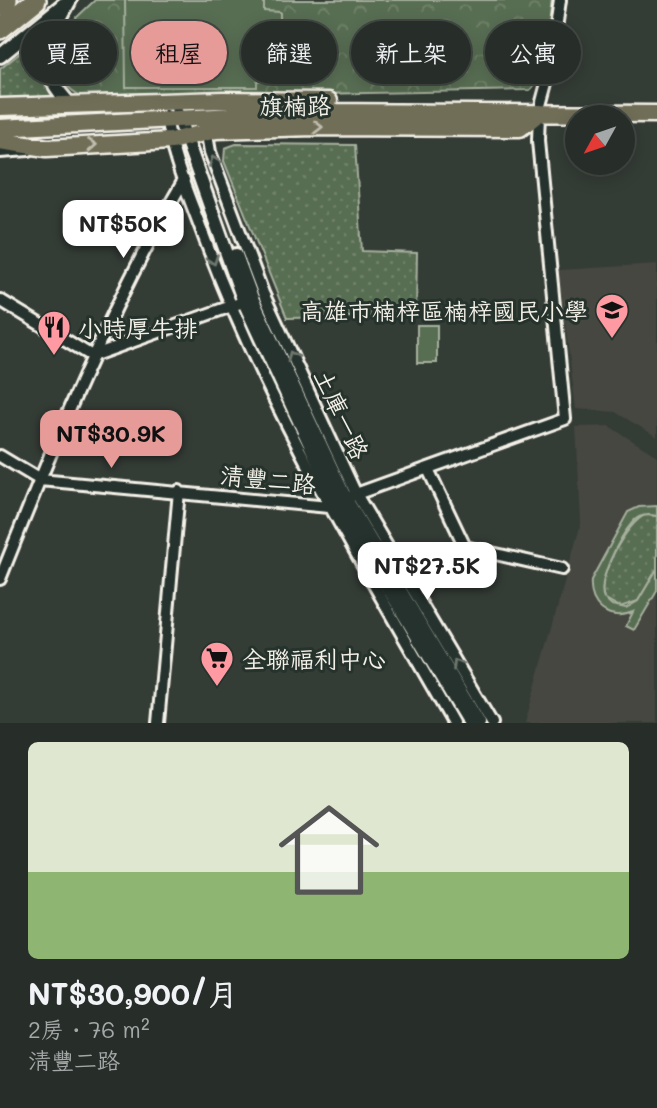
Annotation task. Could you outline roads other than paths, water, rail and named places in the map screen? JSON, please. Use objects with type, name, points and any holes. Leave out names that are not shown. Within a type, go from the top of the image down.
[{"type":"highway","points":[[0,6],[7,0]]},
{"type":"highway","points":[[0,29],[32,3]]},
{"type":"main road","name":"旗楠路","points":[[0,107],[71,105],[186,119]]},
{"type":"main road","name":"旗楠路","points":[[0,128],[358,111],[657,109]]},
{"type":"main road","name":"旗楠路","points":[[0,141],[47,148],[186,119]]},
{"type":"street","points":[[0,56],[69,0]]},
{"type":"street","points":[[69,0],[50,39],[46,62],[53,85],[71,105]]},
{"type":"street","points":[[540,108],[560,0]]},
{"type":"street","name":"清豐二路","points":[[0,456],[40,480],[342,501],[565,419],[538,141],[540,108]]},
{"type":"street","name":"土庫一路","points":[[186,119],[184,180],[230,307],[469,723]]},
{"type":"street","name":"土庫一路","points":[[186,119],[253,298],[342,501],[453,723]]},
{"type":"street","name":"土庫一路","points":[[186,119],[210,152],[253,298]]},
{"type":"street","name":"旗楠路","points":[[0,152],[47,148]]},
{"type":"street","points":[[0,579],[92,356],[158,225],[184,180]]},
{"type":"street","points":[[92,356],[253,298]]},
{"type":"street","points":[[0,300],[92,356]]},
{"type":"street","points":[[428,469],[465,547],[562,569]]},
{"type":"street","points":[[158,723],[179,491]]},
{"type":"street","name":"土庫一路","points":[[342,501],[480,723]]},
{"type":"street","name":"土庫一路","points":[[342,501],[492,723]]},
{"type":"place","name":"高雄市楠梓區楠梓國民小學","points":[[612,340]]},
{"type":"place","name":"小時厚牛排","points":[[54,357]]},
{"type":"place","name":"全聯福利中心","points":[[217,688]]}]
